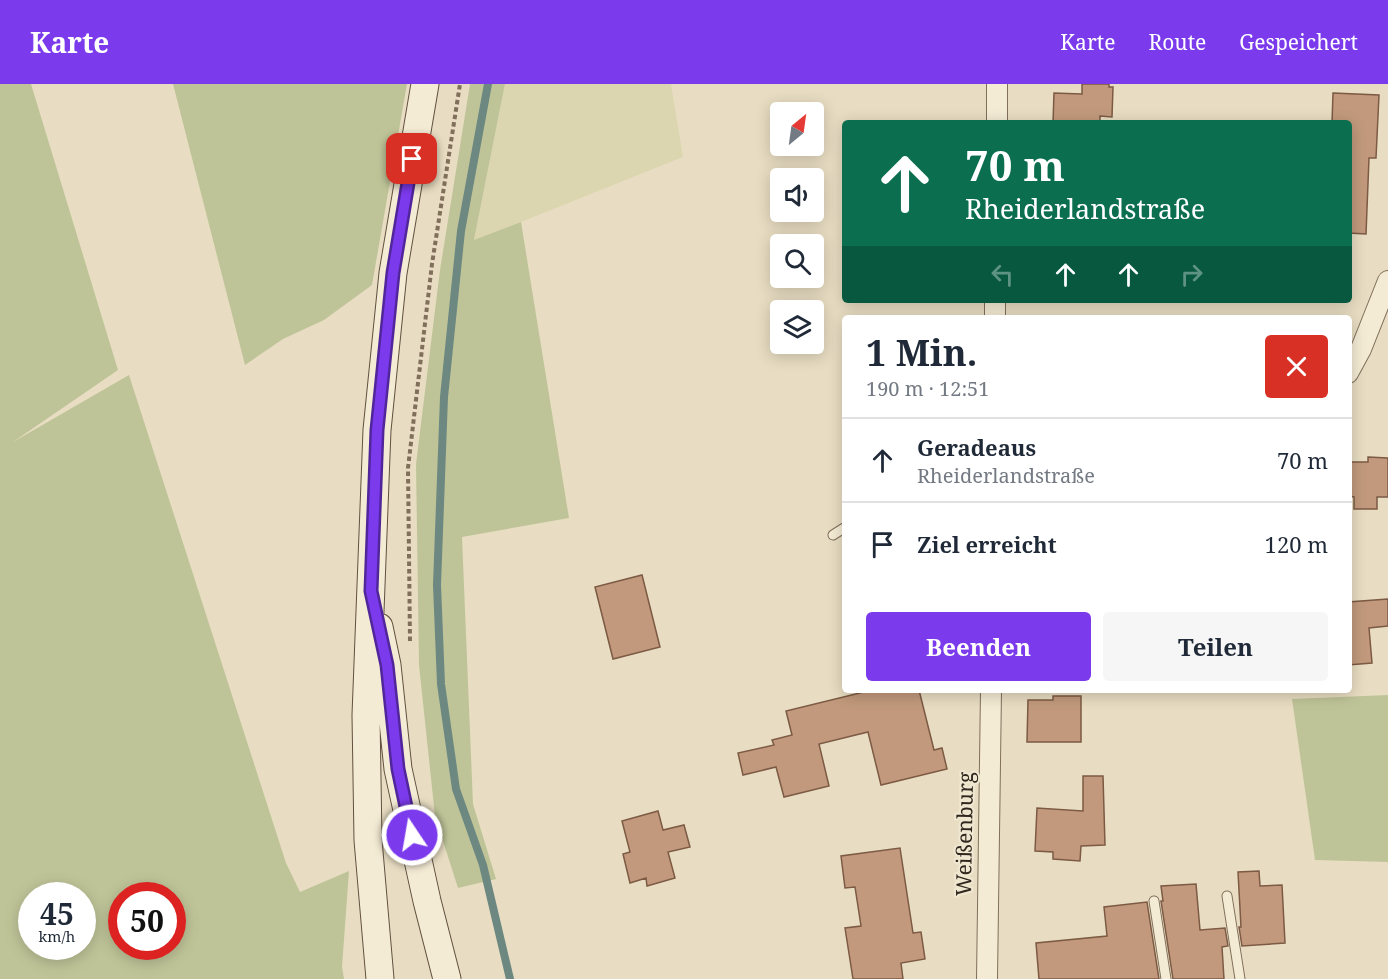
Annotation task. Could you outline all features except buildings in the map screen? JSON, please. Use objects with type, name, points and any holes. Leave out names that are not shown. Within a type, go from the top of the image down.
[{"type":"main road","points":[[380,979],[368,840],[366,715],[377,430],[391,296],[425,84]]},
{"type":"main road","points":[[371,591],[387,665],[398,769],[447,979]]},
{"type":"street","points":[[997,84],[997,120]]},
{"type":"street","points":[[1352,366],[1388,280]]},
{"type":"street","name":"Weißenburg","points":[[987,979],[991,693]]},
{"type":"lane","points":[[833,535],[842,529]]},
{"type":"lane","points":[[1227,896],[1240,979]]},
{"type":"lane","points":[[1154,901],[1166,979]]},
{"type":"path","points":[[410,646],[408,468],[432,264],[460,84]]},
{"type":"shaded area","points":[[505,84],[671,84],[683,157],[474,241]]},
{"type":"green space","points":[[0,84],[31,84],[118,370],[13,442],[129,375],[286,863],[300,892],[349,871],[342,967],[344,979],[0,979]]},
{"type":"green space","points":[[173,84],[407,84],[372,285],[324,320],[283,339],[245,365]]},
{"type":"green space","points":[[470,84],[505,84],[474,240],[521,222],[569,518],[462,537],[473,804],[496,879],[458,888],[435,816],[419,665],[416,464],[440,270]]},
{"type":"green space","points":[[1388,695],[1388,862],[1315,860],[1292,699]]},
{"type":"waterway","points":[[488,84],[461,231],[444,397],[437,585],[441,684],[456,789],[483,865],[510,979]]},
{"type":"route","points":[[412,159],[393,273],[377,430],[371,591],[387,665],[398,769],[412,835]]}]
